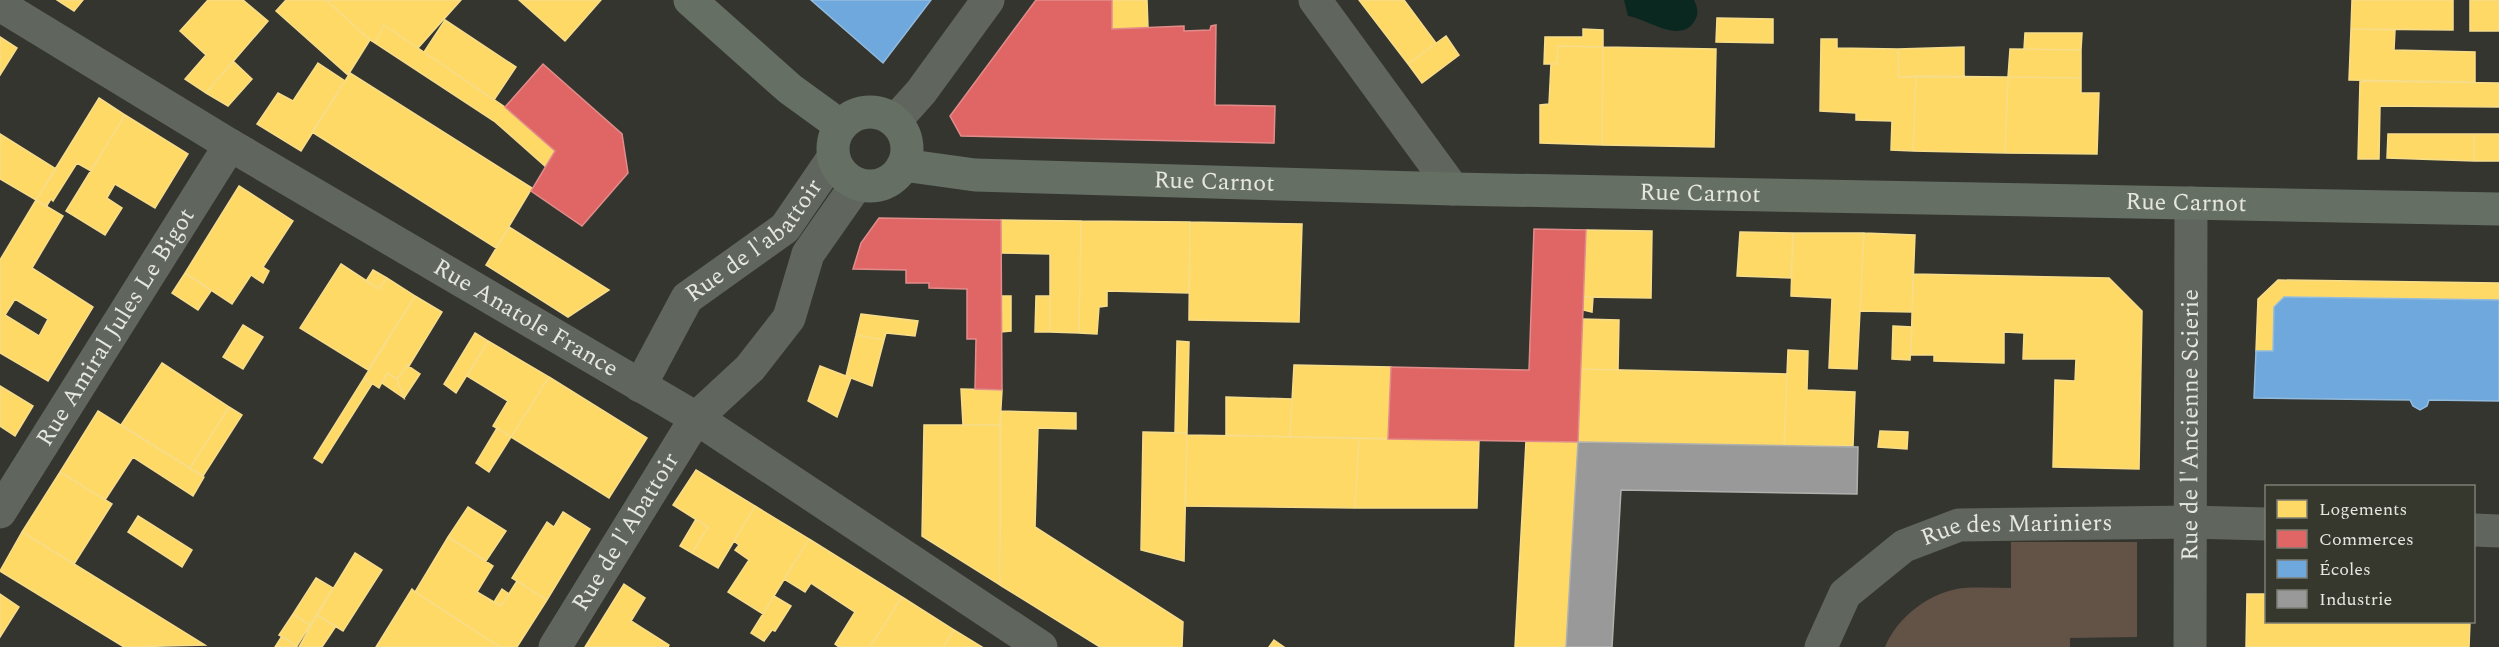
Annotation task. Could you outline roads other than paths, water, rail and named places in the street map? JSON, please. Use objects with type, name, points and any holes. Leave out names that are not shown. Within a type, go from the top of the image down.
[{"type":"main road","points":[[690,0],[790,89],[841,126]]},
{"type":"main road","points":[[873,111],[894,121],[906,141],[903,165],[889,181],[868,186],[857,184],[846,178],[833,158],[835,135],[841,126],[849,117],[873,111]]},
{"type":"main road","name":"Rue Carnot","points":[[903,165],[975,174],[1453,189],[2499,209]]},
{"type":"street","points":[[894,121],[921,92],[988,0]]},
{"type":"street","points":[[1315,0],[1453,189]]},
{"type":"street","name":"Rue Anatole France","points":[[0,5],[230,145],[696,418],[1041,647]]},
{"type":"street","name":"Rue Amiral Jules Le Bigot","points":[[0,512],[230,145]]},
{"type":"street","name":"Rue de l'abattoir","points":[[640,386],[687,298],[785,228],[833,158]]},
{"type":"street","name":"Rue de l'abattoir","points":[[696,418],[750,368],[789,318],[807,254],[857,184]]},
{"type":"street","name":"Rue de l'Ancienne Scierie","points":[[2190,644],[2191,202]]},
{"type":"street","name":"Rue de l'Abattoir","points":[[555,647],[696,418]]},
{"type":"street","name":"Rue des Mariniers","points":[[1821,647],[1845,594],[1904,546],[1959,525],[2190,522],[2265,524]]},
{"type":"street","points":[[2475,530],[2499,531]]},
{"type":"water","points":[[1624,0],[1694,0],[1697,9],[1696,19],[1688,28],[1672,31],[1628,16]]}]
